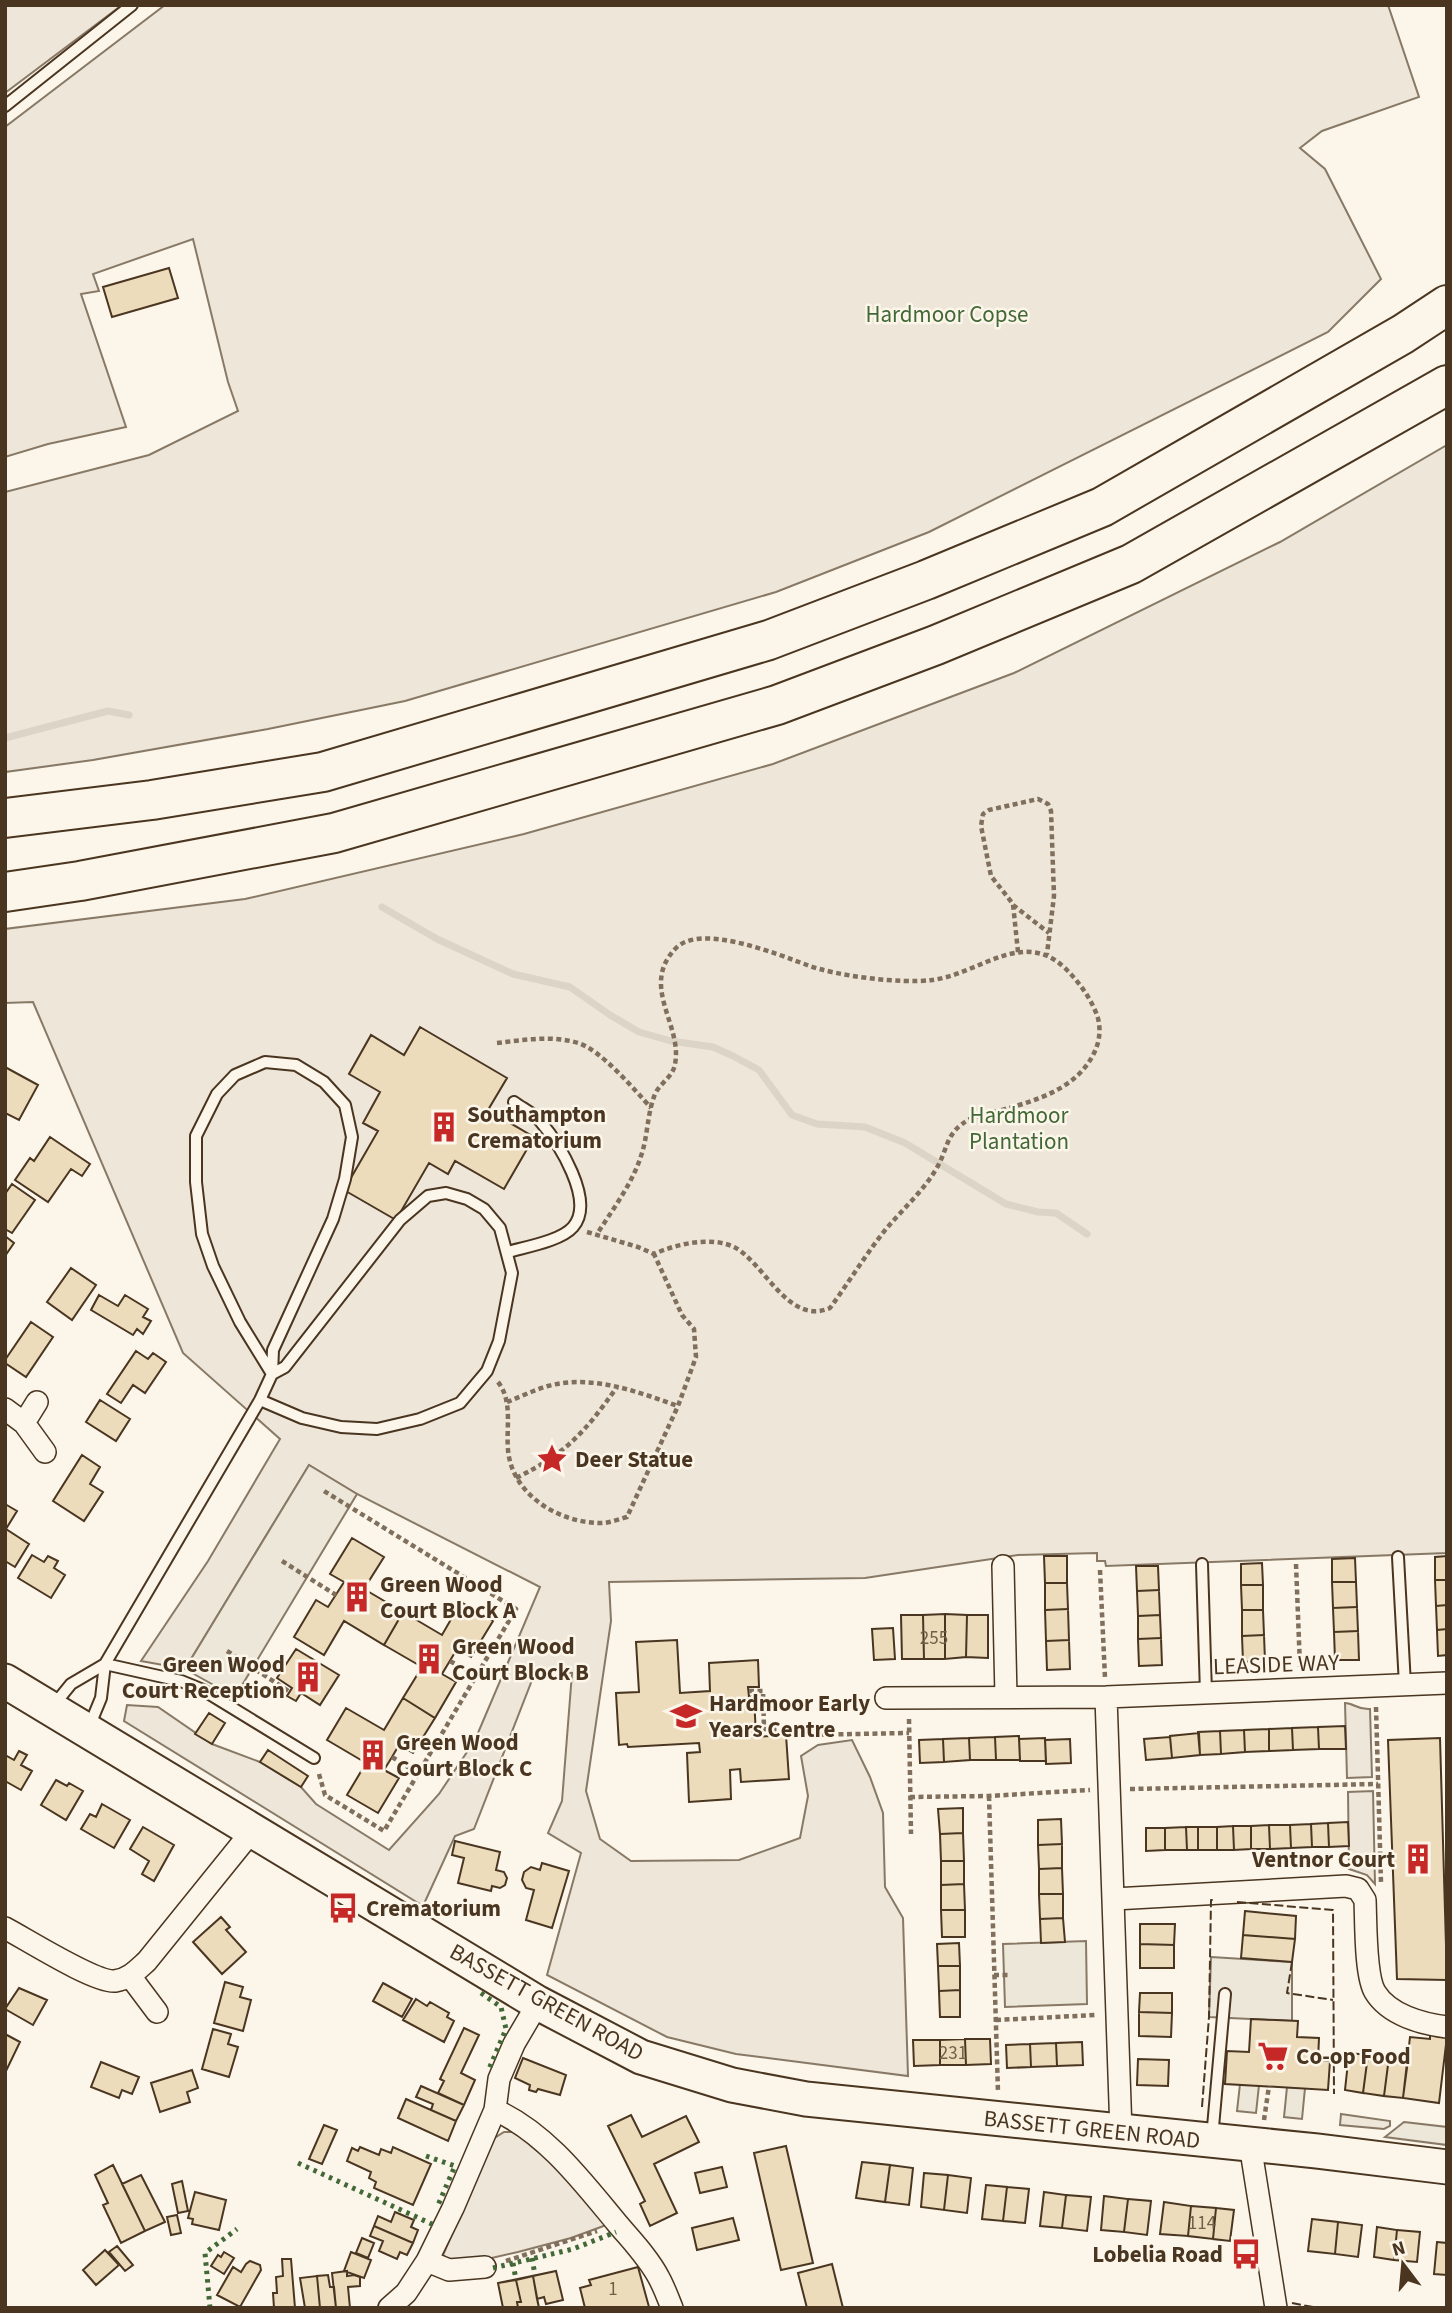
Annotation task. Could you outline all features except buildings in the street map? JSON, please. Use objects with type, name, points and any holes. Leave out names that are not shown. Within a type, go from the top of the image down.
[{"type":"highway","points":[[5,818],[152,800],[323,772],[769,640],[926,580],[1102,507],[1391,341],[1447,305]]},
{"type":"highway","points":[[5,892],[80,881],[334,833],[777,705],[936,645],[1131,564],[1447,385]]},
{"type":"highway","points":[[5,884],[80,881]]},
{"type":"main road","name":"BASSETT GREEN ROAD","points":[[5,1681],[538,2003],[641,2057],[732,2085],[806,2099],[1447,2167]]},
{"type":"street","points":[[24,1423],[37,1402]]},
{"type":"street","points":[[5,1409],[24,1423],[45,1452]]},
{"type":"street","points":[[1003,1566],[1006,1697]]},
{"type":"street","name":"LEASIDE WAY","points":[[886,1698],[1106,1697],[1447,1683]]},
{"type":"street","points":[[1106,1697],[1121,2132]]},
{"type":"street","points":[[5,1928],[93,1975],[112,1981],[130,1976],[147,1961],[252,1831]]},
{"type":"street","points":[[1114,1899],[1346,1886],[1358,1889],[1365,1900],[1370,1978],[1375,1992],[1402,2015],[1447,2027]]},
{"type":"street","points":[[130,1976],[157,2012]]},
{"type":"street","points":[[389,2308],[405,2292],[427,2261],[453,2208],[495,2110],[499,2079],[514,2044],[538,2003]]},
{"type":"street","points":[[495,2110],[512,2117],[585,2183],[639,2248],[659,2277],[672,2308]]},
{"type":"street","points":[[1250,2144],[1276,2308]]},
{"type":"street","points":[[427,2261],[449,2270],[485,2267]]},
{"type":"lane","points":[[5,106],[132,5]]},
{"type":"lane","points":[[87,1732],[101,1698],[105,1664],[260,1400],[272,1374],[273,1350],[333,1219],[345,1179],[352,1137],[345,1105],[324,1082],[296,1065],[265,1062],[235,1075],[217,1094],[196,1136],[196,1182],[202,1234],[213,1266],[240,1322],[272,1374]]},
{"type":"lane","points":[[508,1252],[560,1236],[572,1228],[579,1216],[574,1176],[538,1119],[514,1102]]},
{"type":"lane","points":[[260,1400],[302,1418],[341,1427],[377,1429],[420,1419],[460,1403],[487,1371],[499,1341],[512,1273],[499,1228],[484,1209],[467,1199],[446,1193],[428,1196],[400,1220],[285,1367],[272,1374]]},
{"type":"lane","points":[[1398,1557],[1405,1685]]},
{"type":"lane","points":[[1202,1564],[1206,1693]]},
{"type":"lane","points":[[50,1710],[71,1684],[105,1664],[181,1681],[204,1690],[314,1758]]},
{"type":"lane","points":[[1212,2141],[1225,1994]]},
{"type":"path","points":[[1047,954],[1054,896],[1051,811],[1048,804],[1038,799],[989,810],[983,814],[981,826],[991,876],[1013,904],[1049,933]]},
{"type":"path","points":[[1013,904],[1018,951]]},
{"type":"path","points":[[597,1234],[633,1178],[641,1156],[656,1091],[669,1078],[675,1064],[675,1049],[662,995],[661,973],[675,949],[685,941],[696,938],[719,939],[813,967],[912,982],[954,975],[1018,951],[1034,950],[1047,954],[1080,983],[1097,1017],[1100,1032],[1090,1063],[1078,1077],[1055,1092],[959,1125],[950,1134],[944,1154],[934,1172],[885,1231],[830,1308],[809,1313],[790,1301],[735,1248],[701,1242],[670,1247],[654,1254]]},
{"type":"path","points":[[497,1043],[541,1038],[580,1043],[610,1065],[651,1108]]},
{"type":"path","points":[[487,1371],[500,1385],[507,1402],[508,1452],[516,1478],[534,1500],[559,1514],[582,1521],[604,1523],[627,1517],[692,1371],[696,1357],[694,1329],[682,1315],[654,1254],[572,1228]]},
{"type":"path","points":[[507,1402],[548,1386],[583,1383],[617,1387],[678,1406]]},
{"type":"path","points":[[516,1478],[549,1462],[571,1445],[591,1424],[617,1387]]},
{"type":"path","points":[[314,1758],[324,1795],[384,1831],[516,1609],[324,1491]]},
{"type":"path","points":[[282,1561],[336,1595]]},
{"type":"path","points":[[1296,1564],[1301,1689]]},
{"type":"path","points":[[1100,1570],[1106,1697]]},
{"type":"path","points":[[227,1651],[290,1692]]},
{"type":"path","points":[[450,1661],[477,1676]]},
{"type":"path","points":[[1376,1686],[1382,1894]]},
{"type":"path","points":[[749,1691],[762,1691],[764,1729],[788,1730],[800,1735],[909,1733]]},
{"type":"path","points":[[909,1697],[911,1834]]},
{"type":"path","points":[[392,1757],[419,1774]]},
{"type":"path","points":[[910,1797],[1378,1784]]},
{"type":"path","points":[[989,1796],[998,2087]]},
{"type":"path","points":[[994,1975],[1010,1975]]},
{"type":"path","points":[[996,2020],[1117,2014]]},
{"type":"path","points":[[1268,2096],[1269,2086]]},
{"type":"path","points":[[485,2267],[584,2237],[616,2222]]},
{"type":"green space","points":[[5,5],[122,5],[5,93]]},
{"type":"green space","name":"Hardmoor Copse","points":[[165,5],[1388,5],[1419,97],[1322,131],[1300,148],[1325,169],[1381,279],[1328,332],[929,532],[776,592],[405,701],[268,729],[93,760],[5,772],[5,492],[149,455],[238,411],[228,382],[193,239],[93,274],[99,291],[81,294],[126,427],[48,444],[5,457],[5,127]]},
{"type":"green space","name":"Hardmoor Plantation","points":[[1447,445],[1447,1553],[1106,1566],[1105,1561],[1097,1561],[1097,1553],[1018,1555],[865,1578],[609,1582],[611,1621],[586,1791],[600,1839],[631,1861],[739,1860],[800,1838],[808,1796],[801,1756],[818,1745],[852,1740],[870,1777],[883,1813],[885,1887],[903,1918],[908,2076],[736,2054],[667,2037],[547,1975],[581,1853],[548,1833],[562,1801],[572,1673],[536,1670],[474,1829],[455,1836],[423,1906],[124,1721],[127,1705],[158,1707],[212,1744],[260,1762],[301,1787],[316,1804],[389,1850],[439,1794],[475,1740],[540,1587],[357,1494],[309,1465],[185,1669],[141,1661],[208,1561],[280,1439],[183,1353],[33,1002],[5,1003],[5,929],[245,899],[524,834],[773,764],[1014,673],[1280,542]]},
{"type":"green space","points":[[1345,1703],[1370,1709],[1372,1777],[1347,1778]]},
{"type":"green space","points":[[1373,1791],[1375,1884],[1367,1875],[1349,1869],[1348,1792]]},
{"type":"green space","points":[[1341,2114],[1390,2121],[1390,2126],[1384,2129],[1340,2125]]},
{"type":"green space","points":[[504,2132],[516,2132],[563,2173],[609,2224],[571,2238],[483,2260],[449,2260],[443,2255],[493,2139]]},
{"type":"shaded area","points":[[309,1465],[357,1494],[235,1697],[185,1669]]},
{"type":"shaded area","points":[[1086,1941],[1087,2004],[1005,2007],[1003,1944]]},
{"type":"shaded area","points":[[1211,1957],[1292,1962],[1292,2021],[1209,2017]]},
{"type":"shaded area","points":[[1240,2084],[1259,2085],[1256,2113],[1237,2111]]},
{"type":"shaded area","points":[[1287,2087],[1305,2088],[1302,2119],[1284,2117]]},
{"type":"shaded area","points":[[1404,2122],[1447,2127],[1447,2145],[1385,2137]]},
{"type":"waterway","points":[[5,738],[108,711],[129,715]]},
{"type":"waterway","points":[[382,907],[437,939],[513,974],[570,987],[639,1032],[671,1041],[713,1047],[733,1056],[759,1070],[792,1115],[817,1124],[865,1127],[905,1143],[1006,1204],[1038,1212],[1056,1213],[1087,1234]]},
{"type":"hedge","points":[[481,1993],[501,2007],[506,2029],[489,2069]]},
{"type":"hedge","points":[[426,2156],[455,2166],[438,2205]]},
{"type":"hedge","points":[[298,2163],[434,2225]]},
{"type":"hedge","points":[[210,2308],[205,2253],[237,2229]]},
{"type":"hedge","points":[[493,2268],[573,2249],[616,2232]]},
{"type":"hedge","points":[[532,2258],[535,2275]]},
{"type":"hedge","points":[[513,2263],[516,2280]]},
{"type":"fence","points":[[1202,2107],[1209,2017],[1213,1900]]},
{"type":"fence","points":[[1237,1902],[1333,1910],[1334,2094]]},
{"type":"fence","points":[[1292,1962],[1287,1993],[1333,2000]]},
{"type":"fence","points":[[1292,2303],[1318,2308]]},
{"type":"place","name":"Southampton Crematorium","points":[[444,1127]]},
{"type":"place","name":"Deer Statue","points":[[552,1459]]},
{"type":"place","name":"Green Wood Court Block A","points":[[357,1597]]},
{"type":"place","name":"Green Wood Court Block B","points":[[429,1659]]},
{"type":"place","name":"Green Wood Court Reception","points":[[308,1677]]},
{"type":"place","name":"Hardmoor Early Years Centre","points":[[686,1716]]},
{"type":"place","name":"Green Wood Court Block C","points":[[373,1755]]},
{"type":"place","name":"Ventnor Court","points":[[1418,1859]]},
{"type":"place","name":"Crematorium","points":[[343,1908]]},
{"type":"place","name":"Co-op Food","points":[[1273,2056]]},
{"type":"place","name":"Lobelia Road","points":[[1246,2254]]}]
